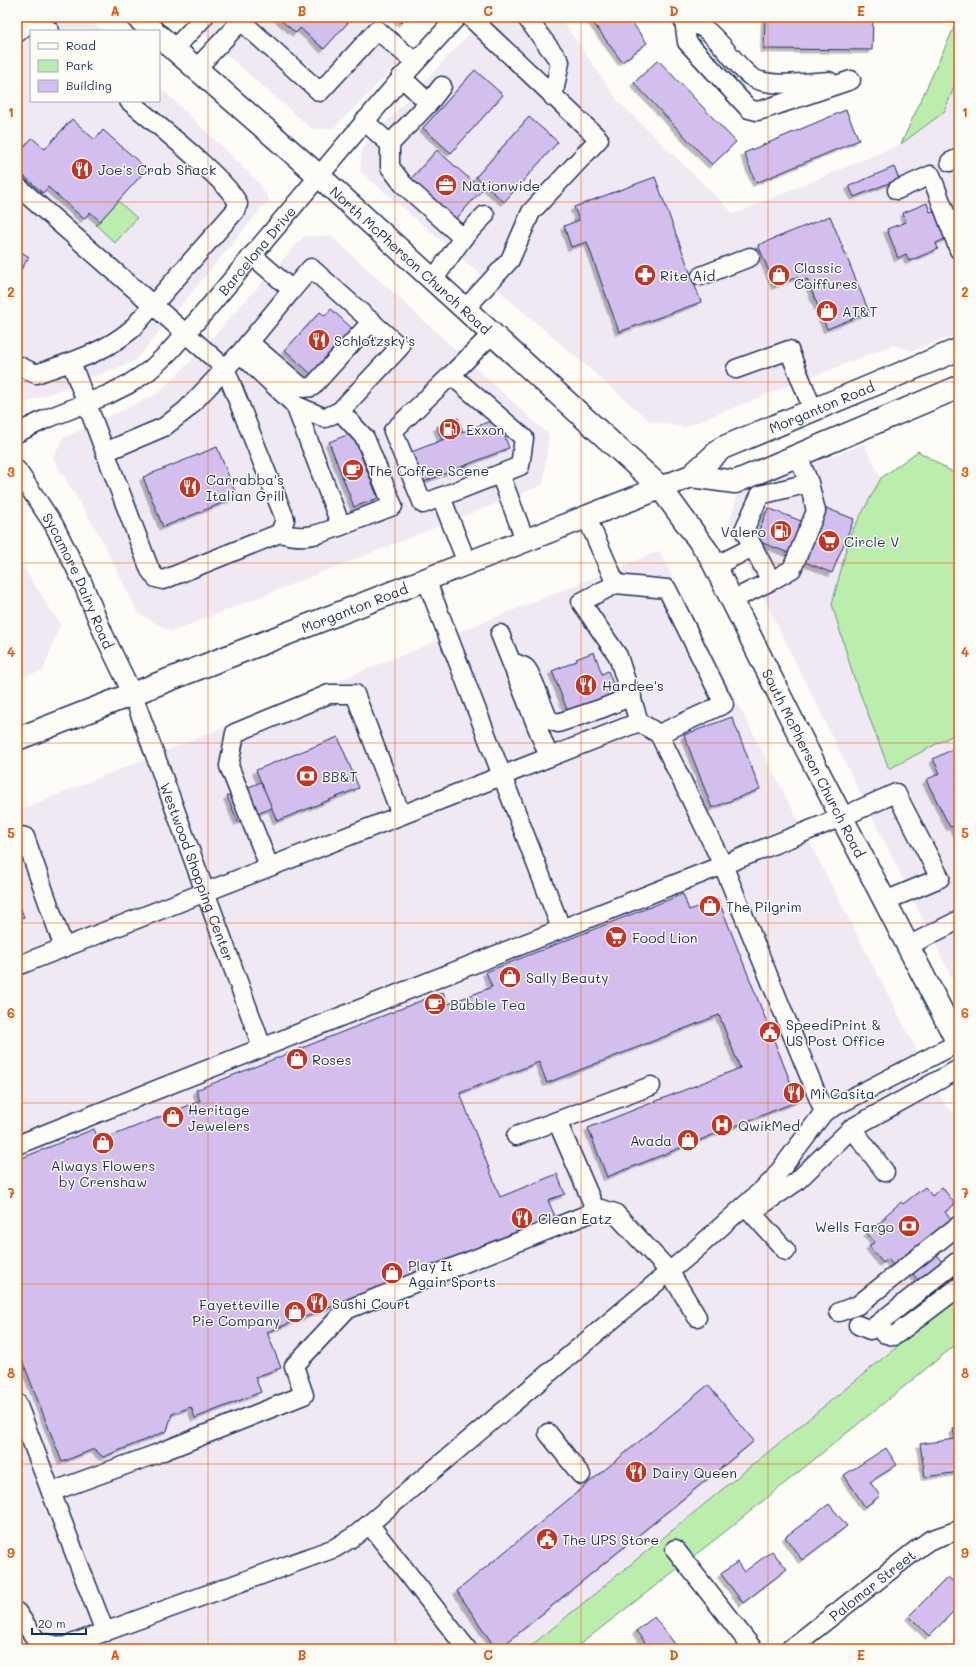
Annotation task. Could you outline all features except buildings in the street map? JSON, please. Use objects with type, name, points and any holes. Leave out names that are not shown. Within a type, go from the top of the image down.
[{"type":"main road","points":[[137,17],[152,30]]},
{"type":"main road","name":"North McPherson Church Road","points":[[166,43],[318,175],[660,487]]},
{"type":"main road","name":"Morganton Road","points":[[17,739],[691,476],[722,448],[955,352],[959,352]]},
{"type":"main road","name":"Morganton Road","points":[[691,476],[734,482],[959,387]]},
{"type":"main road","name":"South McPherson Church Road","points":[[660,487],[709,554],[885,902],[959,1044]]},
{"type":"street","points":[[17,33],[36,17],[49,30]]},
{"type":"street","points":[[166,43],[204,17]]},
{"type":"street","name":"Barcelona Drive","points":[[17,433],[86,402],[107,395],[150,370],[186,333],[364,121],[415,62],[457,17]]},
{"type":"street","points":[[465,309],[510,260],[531,212],[599,139],[470,17]]},
{"type":"street","points":[[526,17],[560,62],[553,97]]},
{"type":"street","points":[[682,19],[705,29],[751,77],[762,82],[772,84],[851,80],[765,109],[757,111],[749,109],[687,42],[682,19]]},
{"type":"street","points":[[196,68],[241,21],[320,92],[377,30],[415,62]]},
{"type":"street","points":[[402,77],[429,103]]},
{"type":"street","points":[[442,86],[429,103],[390,144],[390,167],[403,184],[463,238]]},
{"type":"street","points":[[17,365],[36,374],[99,351],[121,338],[132,329],[235,211],[238,204],[232,193],[206,168],[130,102]]},
{"type":"street","points":[[364,121],[390,144]]},
{"type":"street","points":[[897,190],[931,175],[959,250]]},
{"type":"street","points":[[17,186],[225,368],[285,519],[280,533]]},
{"type":"street","points":[[433,280],[463,238],[485,215]]},
{"type":"street","points":[[252,255],[292,290]]},
{"type":"street","points":[[701,276],[750,257]]},
{"type":"street","points":[[105,452],[164,427],[186,410],[244,347],[311,268],[400,347],[340,411],[325,418],[295,405]]},
{"type":"street","points":[[244,347],[303,388],[312,387],[372,321]]},
{"type":"street","points":[[451,375],[524,438],[520,466],[423,504],[393,431],[492,334]]},
{"type":"street","points":[[244,347],[295,405],[341,526]]},
{"type":"street","points":[[736,369],[789,350],[813,410]]},
{"type":"street","points":[[71,362],[150,570],[156,578],[163,580],[280,533],[297,537],[315,536],[393,506],[365,438],[340,411]]},
{"type":"street","points":[[732,600],[792,569],[816,511],[809,483],[798,455]]},
{"type":"street","name":"Sycamore Dairy Road","points":[[17,470],[54,525],[81,579],[104,635],[133,695]]},
{"type":"street","points":[[761,471],[770,492]]},
{"type":"street","points":[[500,474],[525,540]]},
{"type":"street","points":[[771,581],[744,530],[760,495],[809,483]]},
{"type":"street","points":[[441,497],[467,563]]},
{"type":"street","points":[[586,516],[616,584]]},
{"type":"street","points":[[715,566],[753,547]]},
{"type":"street","points":[[426,579],[500,776],[561,928]]},
{"type":"street","points":[[659,734],[724,704],[667,589],[616,584],[581,602],[618,656],[632,696],[639,722],[659,734],[723,865],[824,1112]]},
{"type":"street","points":[[500,634],[549,757]]},
{"type":"street","points":[[512,662],[525,667],[531,676],[541,705],[549,720],[558,723],[603,708],[632,696]]},
{"type":"street","points":[[268,866],[229,766],[235,733],[329,694],[355,694],[401,815]]},
{"type":"street","name":"Westwood Shopping Center","points":[[133,695],[262,1047]]},
{"type":"street","points":[[17,966],[205,890],[639,722]]},
{"type":"street","points":[[17,1145],[723,865],[842,817],[896,793],[940,878],[885,902]]},
{"type":"street","points":[[17,835],[24,837],[64,948]]},
{"type":"street","points":[[908,946],[959,920]]},
{"type":"street","points":[[17,1612],[37,1641],[63,1647],[335,1548],[356,1535],[694,1250],[772,1181],[824,1112],[959,1044]]},
{"type":"street","points":[[694,1250],[796,1182],[852,1128],[959,1069]]},
{"type":"street","points":[[516,1136],[651,1086]]},
{"type":"street","points":[[557,1121],[596,1211]]},
{"type":"street","points":[[852,1128],[885,1172]]},
{"type":"street","points":[[51,1492],[156,1454],[304,1395],[294,1366],[346,1310],[601,1209],[615,1213],[669,1271],[697,1317]]},
{"type":"street","points":[[751,1212],[786,1251]]},
{"type":"street","points":[[859,1324],[858,1305],[959,1225]]},
{"type":"street","points":[[859,1324],[876,1301],[959,1235]]},
{"type":"street","points":[[859,1324],[959,1260]]},
{"type":"street","points":[[859,1324],[959,1274]]},
{"type":"street","points":[[859,1324],[894,1336],[959,1287]]},
{"type":"street","points":[[17,1403],[105,1632]]},
{"type":"street","points":[[548,1433],[581,1475]]},
{"type":"street","points":[[369,1524],[468,1649]]},
{"type":"street","name":"Palomar Street","points":[[790,1649],[920,1547],[930,1540],[959,1530]]},
{"type":"street","points":[[675,1549],[753,1649]]},
{"type":"shaded area","points":[[17,17],[87,17],[101,30],[30,30],[30,102],[160,102],[160,87],[258,182],[269,199],[135,361],[17,406]]},
{"type":"shaded area","points":[[183,17],[379,17],[414,48],[334,128],[312,129]]},
{"type":"shaded area","points":[[485,17],[560,17],[618,101],[734,214],[901,144],[944,112],[959,75],[959,334],[912,351],[893,345],[684,427],[650,421],[360,171],[362,148]]},
{"type":"shaded area","points":[[304,236],[331,236],[549,435],[543,485],[171,632],[138,613],[102,540],[53,458],[63,438],[157,394],[190,362]]},
{"type":"shaded area","points":[[864,444],[881,478],[850,535],[832,604],[853,675],[889,769],[959,732],[959,992],[728,526],[739,491]]},
{"type":"shaded area","points":[[659,551],[944,1103],[959,1120],[959,1296],[527,1649],[27,1649],[17,1634],[17,811]]},
{"type":"shaded area","points":[[17,558],[60,624],[43,671],[17,678]]},
{"type":"green space","points":[[949,17],[959,17],[959,75],[944,112],[901,144],[956,23]]},
{"type":"green space","points":[[118,201],[137,218],[115,243],[96,225]]},
{"type":"green space","points":[[918,451],[959,476],[959,732],[889,769],[853,675],[832,604],[850,535],[881,478]]},
{"type":"green space","points":[[959,1296],[959,1342],[726,1531],[574,1649],[527,1649]]},
{"type":"place","name":"Joe's Crab Shack","points":[[82,169]]},
{"type":"place","name":"Nationwide","points":[[446,185]]},
{"type":"place","name":"Rite Aid","points":[[645,275]]},
{"type":"place","name":"Classic Coiffures","points":[[779,275]]},
{"type":"place","name":"AT&T","points":[[827,311]]},
{"type":"place","name":"Schlotzsky's","points":[[319,340]]},
{"type":"place","name":"Exxon","points":[[450,429]]},
{"type":"place","name":"The Coffee Scene","points":[[353,470]]},
{"type":"place","name":"Carrabba's Italian Grill","points":[[190,487]]},
{"type":"place","name":"Valero","points":[[781,531]]},
{"type":"place","name":"Circle V","points":[[829,541]]},
{"type":"place","name":"Hardee's","points":[[586,685]]},
{"type":"place","name":"BB&T","points":[[307,776]]},
{"type":"place","name":"The Pilgrim","points":[[710,906]]},
{"type":"place","name":"Food Lion","points":[[616,937]]},
{"type":"place","name":"Sally Beauty","points":[[510,977]]},
{"type":"place","name":"Bubble Tea","points":[[435,1004]]},
{"type":"place","name":"SpeediPrint & US Post Office","points":[[770,1032]]},
{"type":"place","name":"Roses","points":[[297,1059]]},
{"type":"place","name":"Mi Casita","points":[[794,1093]]},
{"type":"place","name":"Heritage Jewelers","points":[[173,1117]]},
{"type":"place","name":"QwikMed","points":[[722,1125]]},
{"type":"place","name":"Avada","points":[[688,1140]]},
{"type":"place","name":"Always Flowers by Crenshaw","points":[[103,1143]]},
{"type":"place","name":"Clean Eatz","points":[[522,1218]]},
{"type":"place","name":"Wells Fargo","points":[[909,1226]]},
{"type":"place","name":"Play It Again Sports","points":[[392,1273]]},
{"type":"place","name":"Sushi Court","points":[[317,1303]]},
{"type":"place","name":"Fayetteville Pie Company","points":[[295,1312]]},
{"type":"place","name":"Dairy Queen","points":[[636,1472]]},
{"type":"place","name":"The UPS Store","points":[[547,1539]]}]
